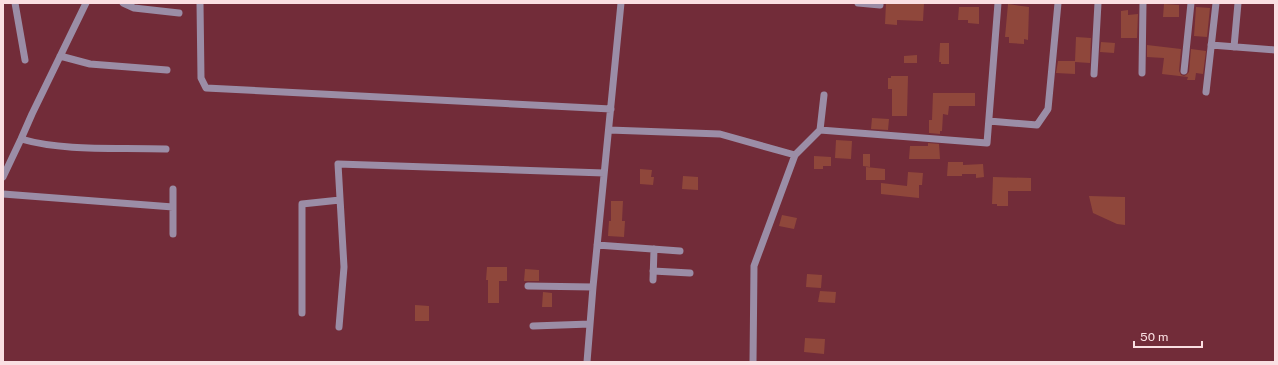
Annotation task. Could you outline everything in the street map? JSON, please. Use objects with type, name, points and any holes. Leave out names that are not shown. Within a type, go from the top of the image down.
[{"type":"street","points":[[15,3],[25,60]]},
{"type":"street","points":[[3,177],[86,3]]},
{"type":"street","points":[[123,3],[134,8],[179,13]]},
{"type":"street","points":[[200,3],[201,78],[206,88],[611,109]]},
{"type":"street","points":[[587,362],[621,3]]},
{"type":"street","points":[[858,3],[880,5],[880,3]]},
{"type":"street","points":[[820,130],[988,143],[998,3]]},
{"type":"street","points":[[989,121],[1037,124],[1048,108],[1058,3]]},
{"type":"street","points":[[1094,74],[1098,3]]},
{"type":"street","points":[[1142,73],[1143,3]]},
{"type":"street","points":[[1184,71],[1190,3]]},
{"type":"street","points":[[1206,92],[1216,3]]},
{"type":"street","points":[[1234,47],[1238,3]]},
{"type":"street","points":[[1212,45],[1275,50]]},
{"type":"street","points":[[60,56],[90,64],[167,70]]},
{"type":"street","points":[[753,362],[754,266],[795,154],[820,130],[824,95]]},
{"type":"street","points":[[609,130],[720,134],[795,154]]},
{"type":"street","points":[[21,139],[34,143],[99,149],[166,149]]},
{"type":"street","points":[[339,327],[344,267],[338,164],[604,172]]},
{"type":"street","points":[[173,189],[173,234]]},
{"type":"street","points":[[3,194],[173,208]]},
{"type":"street","points":[[302,313],[302,204],[340,200]]},
{"type":"street","points":[[597,245],[680,251]]},
{"type":"street","points":[[653,280],[654,249]]},
{"type":"street","points":[[653,271],[690,273]]},
{"type":"street","points":[[528,286],[593,287]]},
{"type":"street","points":[[533,326],[590,324]]},
{"type":"building","points":[[886,3],[924,3],[923,21],[897,20],[897,25],[885,24]]},
{"type":"building","points":[[1008,4],[1029,7],[1028,40],[1024,39],[1024,44],[1009,43],[1009,37],[1005,37]]},
{"type":"building","points":[[1164,4],[1179,5],[1179,17],[1163,17]]},
{"type":"building","points":[[959,7],[979,7],[979,24],[968,23],[968,20],[958,20]]},
{"type":"building","points":[[1196,7],[1210,8],[1207,37],[1194,36]]},
{"type":"building","points":[[1128,10],[1128,15],[1138,14],[1137,38],[1121,38],[1121,11]]},
{"type":"building","points":[[1076,37],[1091,38],[1090,63],[1075,62],[1075,74],[1056,73],[1058,61],[1075,61]]},
{"type":"building","points":[[1101,42],[1115,43],[1114,53],[1100,52]]},
{"type":"building","points":[[940,43],[949,43],[949,64],[941,64],[941,62],[939,62]]},
{"type":"building","points":[[1147,45],[1181,49],[1179,71],[1181,75],[1184,76],[1189,72],[1191,49],[1206,51],[1203,74],[1196,73],[1195,80],[1187,80],[1188,77],[1162,74],[1164,58],[1147,57]]},
{"type":"building","points":[[917,55],[917,63],[904,63],[904,56]]},
{"type":"building","points":[[891,76],[908,76],[907,116],[892,116],[892,89],[888,89],[888,78],[891,78]]},
{"type":"building","points":[[933,93],[975,93],[975,106],[949,106],[948,115],[943,114],[942,131],[940,131],[940,134],[929,133],[929,120],[932,120]]},
{"type":"building","points":[[872,118],[889,119],[888,130],[871,129]]},
{"type":"building","points":[[836,140],[852,141],[851,159],[835,158]]},
{"type":"building","points":[[928,143],[939,144],[940,159],[909,159],[910,146],[928,146]]},
{"type":"building","points":[[863,154],[870,154],[870,167],[863,166]]},
{"type":"building","points":[[814,156],[831,157],[831,166],[823,166],[823,169],[814,169]]},
{"type":"building","points":[[948,162],[963,162],[963,165],[983,164],[984,177],[976,178],[976,174],[947,176]]},
{"type":"building","points":[[866,167],[885,169],[885,180],[866,180]]},
{"type":"building","points":[[640,169],[652,170],[651,177],[654,177],[653,185],[640,184]]},
{"type":"building","points":[[908,172],[923,173],[922,185],[919,185],[919,198],[881,194],[881,183],[907,186]]},
{"type":"building","points":[[683,176],[698,177],[698,190],[682,189]]},
{"type":"building","points":[[993,177],[1031,178],[1031,191],[1008,191],[1008,206],[997,206],[997,204],[992,204]]},
{"type":"building","points":[[1089,196],[1125,197],[1125,225],[1117,224],[1093,213]]},
{"type":"building","points":[[611,201],[623,201],[622,221],[625,221],[624,237],[608,236],[609,221],[611,221]]},
{"type":"building","points":[[782,215],[797,218],[794,229],[779,226]]},
{"type":"building","points":[[487,267],[507,267],[507,281],[499,281],[499,303],[488,303],[488,280],[486,280]]},
{"type":"building","points":[[525,269],[539,270],[539,281],[524,281]]},
{"type":"building","points":[[807,274],[822,275],[821,288],[806,287]]},
{"type":"building","points":[[820,291],[836,292],[835,303],[818,302]]},
{"type":"building","points":[[543,292],[552,293],[552,307],[542,307]]},
{"type":"building","points":[[415,305],[429,306],[429,321],[415,321]]},
{"type":"building","points":[[805,338],[825,339],[824,354],[804,352]]}]
